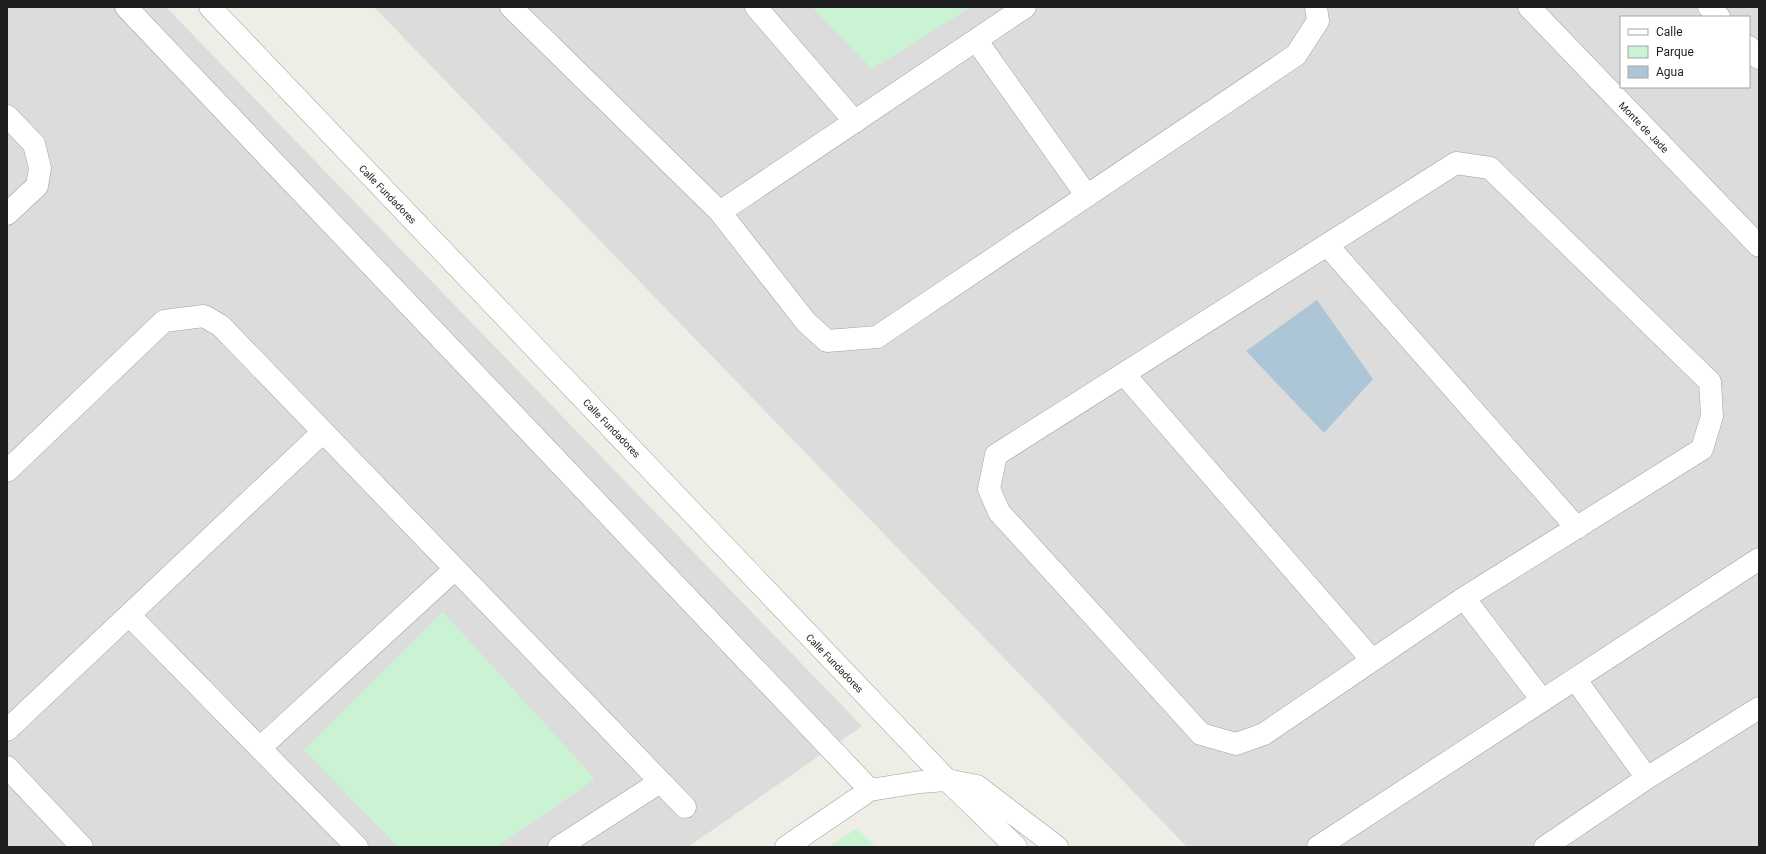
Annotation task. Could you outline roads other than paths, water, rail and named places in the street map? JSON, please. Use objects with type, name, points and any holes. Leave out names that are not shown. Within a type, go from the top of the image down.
[{"type":"street","points":[[126,7],[870,790]]},
{"type":"street","name":"Calle Fundadores","points":[[210,7],[947,780],[1016,847]]},
{"type":"street","points":[[511,7],[720,212],[806,322],[827,340],[877,337],[1296,55],[1318,21],[1316,7]]},
{"type":"street","points":[[756,7],[855,122]]},
{"type":"street","points":[[720,212],[1025,7]]},
{"type":"street","name":"Monte de Jade","points":[[1529,7],[1759,246]]},
{"type":"street","points":[[1709,7],[1718,16]]},
{"type":"street","points":[[1750,45],[1759,35]]},
{"type":"street","points":[[976,40],[1087,196]]},
{"type":"street","points":[[1750,47],[1759,58]]},
{"type":"street","points":[[7,116],[34,144],[40,168],[36,186],[7,214]]},
{"type":"street","points":[[1456,163],[1490,168],[1710,382],[1712,416],[1702,449],[1464,598],[1264,734],[1236,744],[1201,734],[999,512],[989,489],[996,455],[1327,245],[1456,163]]},
{"type":"street","points":[[1327,245],[1577,528]]},
{"type":"street","points":[[7,471],[164,321],[204,316],[221,326],[685,807]]},
{"type":"street","points":[[1124,374],[1372,660]]},
{"type":"street","points":[[7,730],[323,432]]},
{"type":"street","points":[[1318,847],[1759,559]]},
{"type":"street","points":[[260,748],[455,569]]},
{"type":"street","points":[[1464,598],[1542,700]]},
{"type":"street","points":[[129,615],[357,847]]},
{"type":"street","points":[[1575,678],[1647,778]]},
{"type":"street","points":[[1556,844],[1647,778],[1759,708]]},
{"type":"street","points":[[7,767],[82,847]]},
{"type":"street","points":[[786,847],[870,790],[920,782],[947,780],[977,786],[1057,847]]},
{"type":"street","points":[[564,846],[660,782]]},
{"type":"water","points":[[1317,300],[1373,379],[1324,433],[1246,351]]}]
